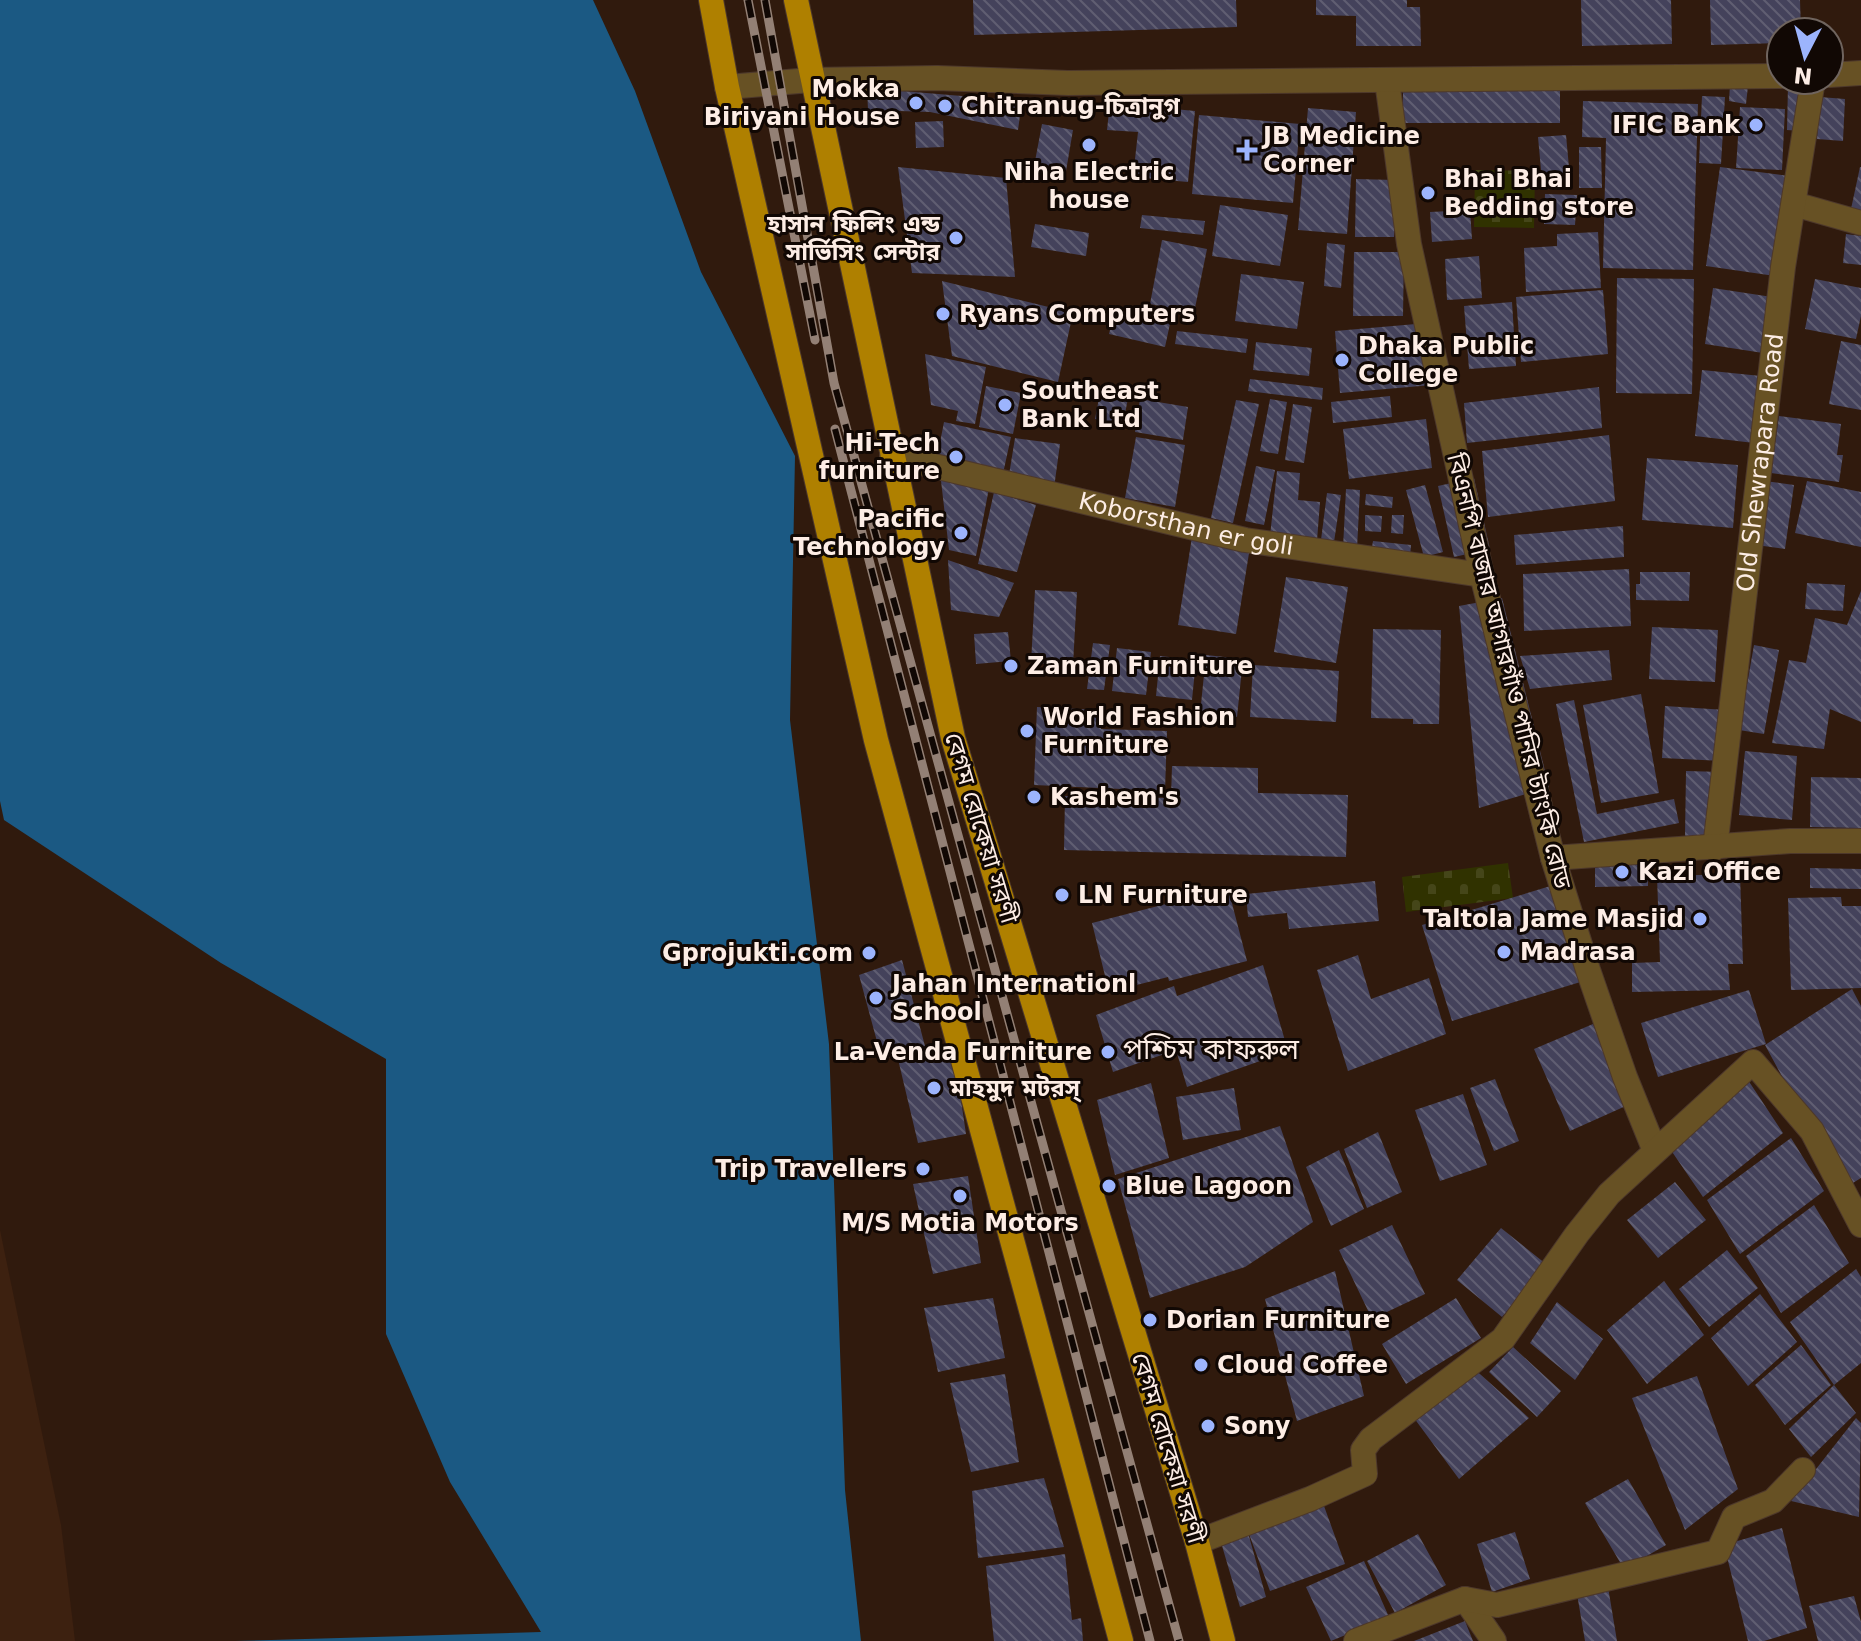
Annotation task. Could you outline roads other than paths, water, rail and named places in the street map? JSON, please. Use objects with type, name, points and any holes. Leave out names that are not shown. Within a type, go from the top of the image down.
[{"type":"main road","points":[[711,0],[727,87],[876,740],[1121,1641]]},
{"type":"main road","name":"বেগম রোকেয়া সরণী","points":[[796,0],[953,738],[1197,1542],[1223,1641]]},
{"type":"street","points":[[727,87],[811,80],[937,78],[1068,83],[1765,76]]},
{"type":"street","name":"বিএনপি বাজার আগারগাঁও পানির ট্যাংকি রোড","points":[[1387,81],[1409,244],[1482,575],[1553,858],[1597,997],[1655,1151]]},
{"type":"street","name":"Old Shewrapara Road","points":[[1715,848],[1783,267],[1811,96]]},
{"type":"street","points":[[1794,204],[1861,223]]},
{"type":"street","name":"Koborsthan er goli","points":[[892,456],[1245,540],[1482,575]]},
{"type":"street","points":[[1553,858],[1790,841],[1861,841]]},
{"type":"street","points":[[1197,1542],[1310,1499],[1365,1474],[1363,1450],[1371,1439],[1503,1339],[1609,1194],[1753,1062],[1812,1131],[1861,1225]]},
{"type":"street","points":[[1356,1641],[1465,1599],[1497,1605],[1718,1552],[1734,1517],[1773,1501],[1803,1470]]},
{"type":"street","points":[[1465,1599],[1494,1641]]},
{"type":"water","points":[[0,0],[593,0],[635,91],[701,272],[795,456],[790,720],[829,1044],[845,1490],[861,1641],[235,1641],[541,1632],[450,1482],[386,1334],[386,1059],[221,963],[4,820],[0,801]]},
{"type":"railway","points":[[748,0],[815,340]]},
{"type":"railway","points":[[765,0],[834,383],[1179,1641]]},
{"type":"railway","points":[[835,429],[1150,1641]]},
{"type":"place","name":"Mokka Biriyani House","points":[[916,103]]},
{"type":"place","name":"Chitranug-চিত্রানুগ","points":[[945,106]]},
{"type":"place","name":"IFIC Bank","points":[[1756,125]]},
{"type":"place","name":"Niha Electric house","points":[[1089,145]]},
{"type":"place","name":"JB Medicine Corner","points":[[1247,150]]},
{"type":"place","name":"Bhai Bhai Bedding store","points":[[1428,193]]},
{"type":"place","name":"হাসান ফিলিং এন্ড সার্ভিসিং সেন্টার","points":[[956,238]]},
{"type":"place","name":"Ryans Computers","points":[[943,314]]},
{"type":"place","name":"Dhaka Public College","points":[[1342,360]]},
{"type":"place","name":"Southeast Bank Ltd","points":[[1005,405]]},
{"type":"place","name":"Hi-Tech furniture","points":[[956,457]]},
{"type":"place","name":"Pacific Technology","points":[[961,533]]},
{"type":"place","name":"Zaman Furniture","points":[[1011,666]]},
{"type":"place","name":"World Fashion Furniture","points":[[1027,731]]},
{"type":"place","name":"Kashem's","points":[[1034,797]]},
{"type":"place","name":"Kazi Office","points":[[1622,872]]},
{"type":"place","name":"LN Furniture","points":[[1062,895]]},
{"type":"place","name":"Taltola Jame Masjid","points":[[1700,919]]},
{"type":"place","name":"Madrasa","points":[[1504,952]]},
{"type":"place","name":"Gprojukti.com","points":[[869,953]]},
{"type":"place","name":"Jahan Internationl School","points":[[876,998]]},
{"type":"place","name":"La-Venda Furniture","points":[[1108,1052]]},
{"type":"place","name":"মাহমুদ মটরস্","points":[[934,1088]]},
{"type":"place","name":"Trip Travellers","points":[[923,1169]]},
{"type":"place","name":"Blue Lagoon","points":[[1109,1186]]},
{"type":"place","name":"M/S Motia Motors","points":[[960,1196]]},
{"type":"place","name":"Dorian Furniture","points":[[1150,1320]]},
{"type":"place","name":"Cloud Coffee","points":[[1201,1365]]},
{"type":"place","name":"Sony","points":[[1208,1426]]},
{"type":"district","name":"পশ্চিম কাফরুল","points":[[1211,1049]]}]
